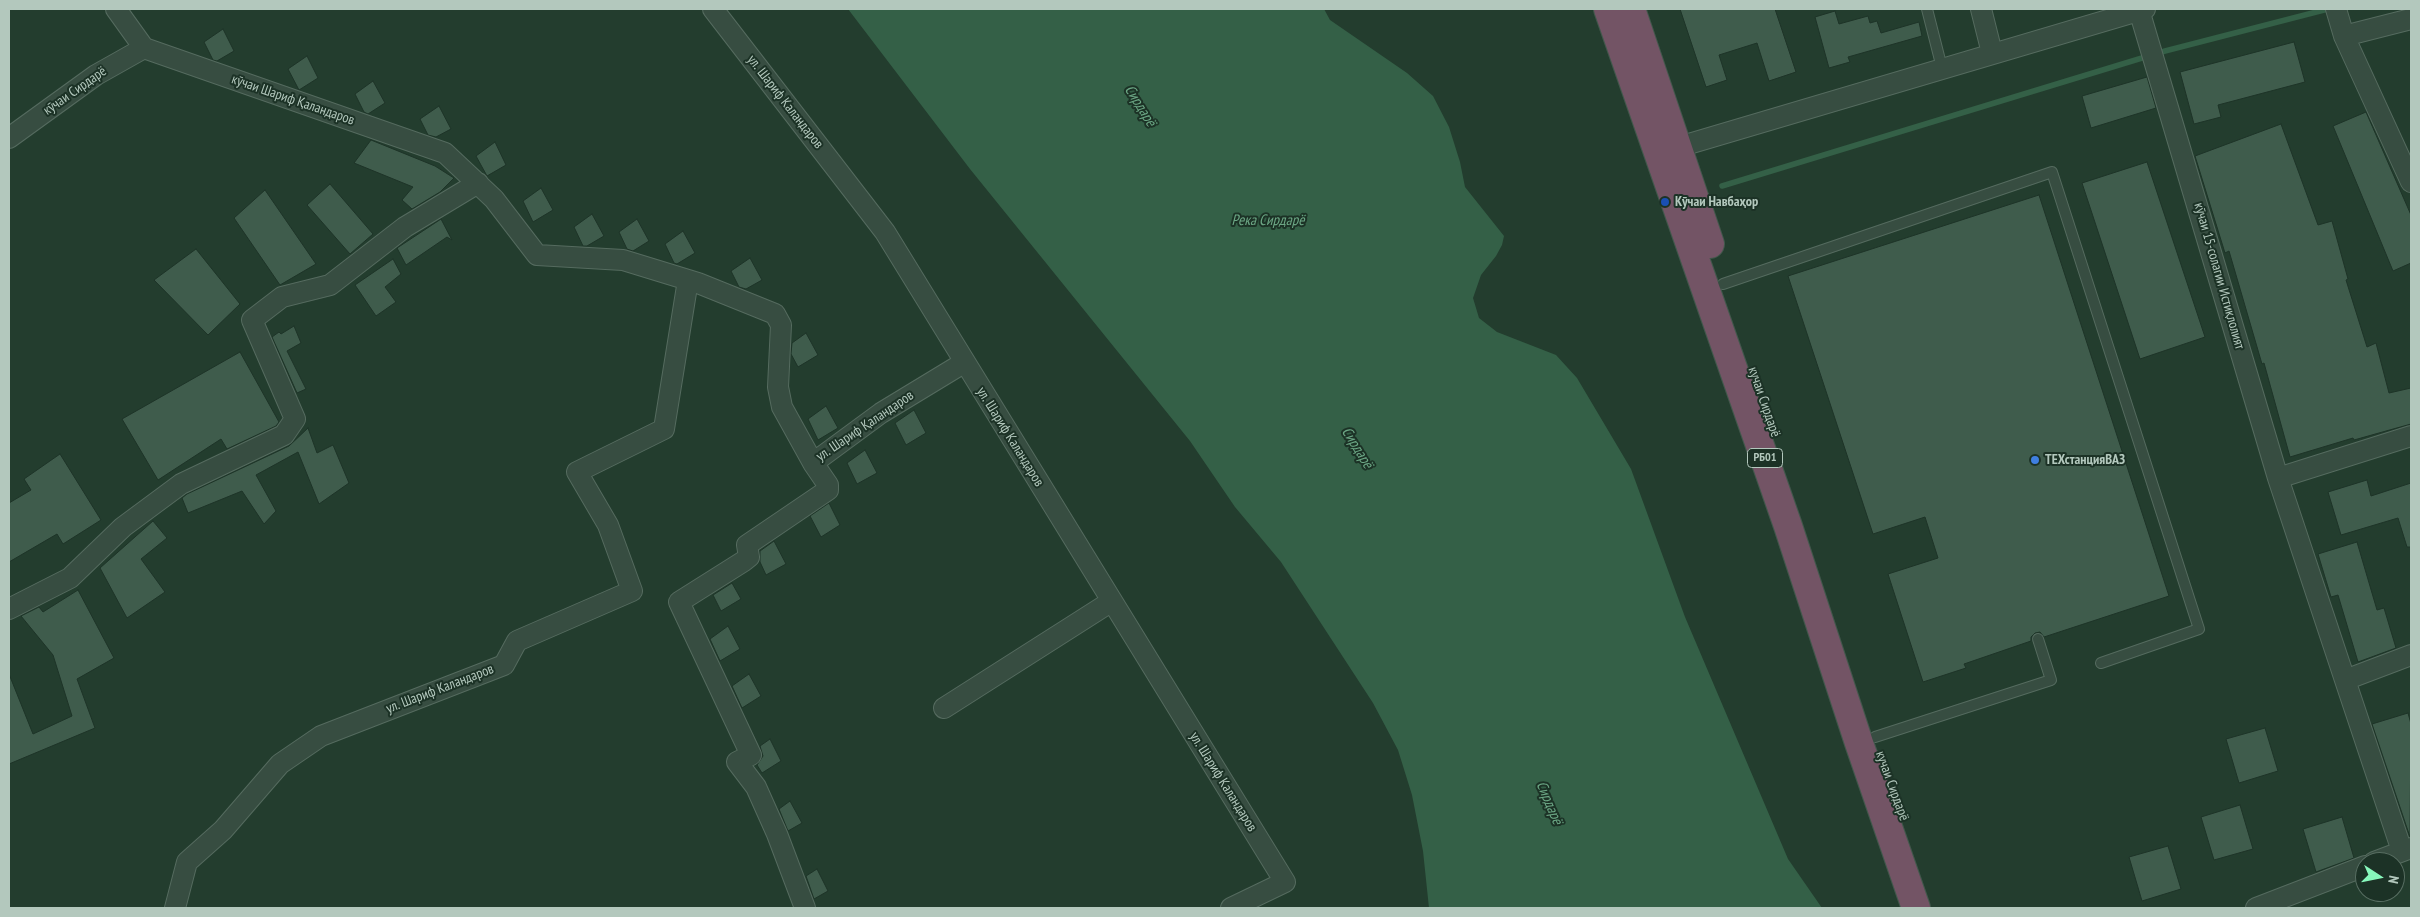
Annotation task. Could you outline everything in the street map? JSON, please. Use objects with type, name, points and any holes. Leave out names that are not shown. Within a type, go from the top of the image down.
[{"type":"highway","name":"РБ01","points":[[1608,9],[1668,149],[1788,526],[1867,740],[1916,908]]},
{"type":"highway","name":"кучаи Сирдарё","points":[[1631,9],[1668,149],[1722,284],[1810,534],[1867,740],[1936,908]]},
{"type":"street","points":[[116,9],[144,48]]},
{"type":"street","name":"ул. Шариф Каландаров","points":[[713,9],[885,232],[1285,882],[1231,908]]},
{"type":"street","points":[[1982,9],[1992,53]]},
{"type":"street","points":[[2336,9],[2344,36],[2411,182]]},
{"type":"street","points":[[1668,149],[2142,10]]},
{"type":"street","name":"кӯчаи 15-солагии Истиқлолият","points":[[2142,10],[2278,478],[2346,680],[2407,849]]},
{"type":"street","points":[[2344,36],[2411,19]]},
{"type":"street","name":"кӯчаи Сирдарё","points":[[9,138],[96,75],[144,48]]},
{"type":"street","name":"кӯчаи Шариф Қаландаров","points":[[144,48],[445,153],[494,199],[537,255],[623,260],[688,280],[775,314],[781,325],[778,387]]},
{"type":"street","points":[[9,609],[70,578],[123,528],[180,484],[284,435],[295,419],[252,320],[282,298],[330,286],[405,227],[478,183]]},
{"type":"street","name":"ул. Шариф Каландаров","points":[[175,908],[187,862],[222,830],[280,764],[321,736],[504,665],[517,641],[632,591],[608,526],[577,472],[664,429],[688,280]]},
{"type":"street","name":"ул. Шариф Қаландаров","points":[[778,387],[782,407],[813,463],[881,413],[964,362]]},
{"type":"street","points":[[2278,478],[2411,436]]},
{"type":"street","points":[[805,908],[777,834],[756,786],[737,762],[751,755],[679,602],[744,561],[749,557],[747,545],[828,490],[828,485],[813,463]]},
{"type":"street","points":[[944,708],[1112,601]]},
{"type":"street","points":[[2346,680],[2411,656]]},
{"type":"street","points":[[2256,908],[2355,870]]},
{"type":"lane","points":[[1927,9],[1942,68]]},
{"type":"lane","points":[[1722,284],[2052,172],[2198,629],[2101,663]]},
{"type":"lane","points":[[1867,740],[2051,680],[2038,639]]},
{"type":"water","name":"Река Сирдарё","points":[[848,9],[1324,9],[1330,20],[1407,73],[1433,96],[1449,127],[1460,162],[1465,187],[1504,236],[1496,256],[1481,275],[1473,298],[1479,318],[1497,332],[1556,355],[1577,378],[1631,469],[1685,617],[1788,859],[1822,908],[1429,908],[1423,851],[1412,795],[1398,750],[1373,703],[1281,562],[1235,507],[1190,441],[970,169]]},
{"type":"building","points":[[1680,9],[1775,9],[1796,72],[1769,81],[1757,43],[1719,55],[1727,80],[1706,87]]},
{"type":"building","points":[[1835,11],[1839,24],[1868,16],[1870,23],[1877,21],[1881,33],[1919,22],[1922,36],[1848,57],[1850,62],[1829,68],[1815,17]]},
{"type":"building","points":[[223,29],[234,51],[217,61],[213,60],[204,42]]},
{"type":"building","points":[[2294,42],[2305,82],[2218,105],[2221,117],[2194,124],[2180,72]]},
{"type":"building","points":[[307,56],[318,78],[299,90],[288,69]]},
{"type":"building","points":[[2147,77],[2156,108],[2091,128],[2082,96]]},
{"type":"building","points":[[373,81],[385,103],[368,114],[364,112],[355,94]]},
{"type":"building","points":[[439,106],[451,129],[436,137],[428,135],[420,119]]},
{"type":"building","points":[[2366,112],[2411,215],[2411,263],[2393,271],[2333,126]]},
{"type":"building","points":[[2281,124],[2318,225],[2332,221],[2348,279],[2346,280],[2367,347],[2376,343],[2389,393],[2411,388],[2411,424],[2354,440],[2353,438],[2290,457],[2264,363],[2262,364],[2229,251],[2225,253],[2195,156]]},
{"type":"building","points":[[371,140],[435,166],[454,178],[440,192],[412,209],[402,200],[413,187],[354,163]]},
{"type":"building","points":[[495,142],[506,165],[487,176],[476,156]]},
{"type":"building","points":[[2147,162],[2205,337],[2140,359],[2082,183]]},
{"type":"building","points":[[330,184],[373,234],[350,254],[307,205]]},
{"type":"building","points":[[541,188],[553,210],[533,222],[523,201]]},
{"type":"building","points":[[265,190],[316,264],[280,285],[234,218]]},
{"type":"building","name":"ТЕХстанцияВАЗ","points":[[2039,195],[2169,596],[2044,637],[2040,632],[2035,633],[2031,637],[2031,641],[1964,664],[1966,668],[1923,682],[1888,574],[1938,558],[1925,517],[1873,534],[1788,276]]},
{"type":"building","points":[[592,214],[604,236],[587,246],[583,246],[574,227]]},
{"type":"building","points":[[441,219],[452,240],[447,237],[406,265],[397,248]]},
{"type":"building","points":[[637,219],[649,241],[633,251],[627,249],[619,232]]},
{"type":"building","points":[[683,231],[695,253],[677,264],[674,263],[665,244]]},
{"type":"building","points":[[196,249],[240,304],[208,335],[154,280]]},
{"type":"building","points":[[750,258],[762,280],[746,289],[739,287],[731,271]]},
{"type":"building","points":[[393,259],[401,274],[385,287],[396,302],[376,316],[355,285]]},
{"type":"building","points":[[294,326],[301,343],[287,351],[306,389],[297,393],[272,337]]},
{"type":"building","points":[[806,333],[818,355],[798,367],[791,354],[792,343]]},
{"type":"building","points":[[240,352],[279,422],[276,426],[227,449],[221,439],[158,480],[122,419]]},
{"type":"building","points":[[826,406],[838,428],[818,440],[808,419]]},
{"type":"building","points":[[914,410],[926,433],[906,445],[895,423]]},
{"type":"building","points":[[308,428],[317,453],[333,445],[349,483],[319,504],[298,452],[256,475],[276,511],[264,524],[242,491],[188,513],[182,498],[187,494],[289,446]]},
{"type":"building","points":[[865,450],[877,473],[857,484],[847,463]]},
{"type":"building","points":[[60,454],[101,520],[63,544],[57,534],[9,562],[9,503],[31,490],[24,479]]},
{"type":"building","points":[[2367,480],[2371,496],[2411,483],[2411,547],[2407,547],[2398,518],[2341,535],[2328,492]]},
{"type":"building","points":[[829,503],[840,525],[821,537],[810,516]]},
{"type":"building","points":[[153,521],[167,538],[141,559],[165,592],[127,618],[100,568]]},
{"type":"building","points":[[774,541],[786,564],[766,575],[760,562],[760,551]]},
{"type":"building","points":[[2357,542],[2377,610],[2384,608],[2396,648],[2358,662],[2338,595],[2331,597],[2318,554]]},
{"type":"building","points":[[732,583],[741,599],[721,611],[713,595]]},
{"type":"building","points":[[78,590],[114,658],[77,679],[95,728],[9,764],[9,674],[33,734],[72,716],[53,655],[21,616],[39,607],[43,612]]},
{"type":"building","points":[[728,626],[740,649],[720,661],[710,639]]},
{"type":"building","points":[[749,674],[761,696],[742,708],[732,686]]},
{"type":"building","points":[[2408,713],[2411,724],[2410,837],[2372,724]]},
{"type":"building","points":[[2265,728],[2278,771],[2239,783],[2226,739]]},
{"type":"building","points":[[770,739],[781,761],[762,773],[757,765],[763,756],[760,746]]},
{"type":"building","points":[[790,801],[802,823],[788,831],[779,809]]},
{"type":"building","points":[[2240,805],[2253,849],[2214,860],[2201,817]]},
{"type":"building","points":[[2342,817],[2354,858],[2316,872],[2303,829]]},
{"type":"building","points":[[2168,846],[2181,889],[2142,901],[2129,857]]},
{"type":"building","points":[[817,869],[828,891],[814,899],[806,876]]},
{"type":"waterway","points":[[1722,186],[2165,51],[2328,9]]},
{"type":"place","name":"Кӯчаи Навбаҳор","points":[[1665,202]]},
{"type":"place","name":"ТЕХстанцияВАЗ","points":[[2035,460]]},
{"type":"water label","name":"Сирдарё","points":[[1140,106]]},
{"type":"water label","name":"Сирдарё","points":[[1357,448]]},
{"type":"water label","name":"Сирдарё","points":[[1549,803]]}]
